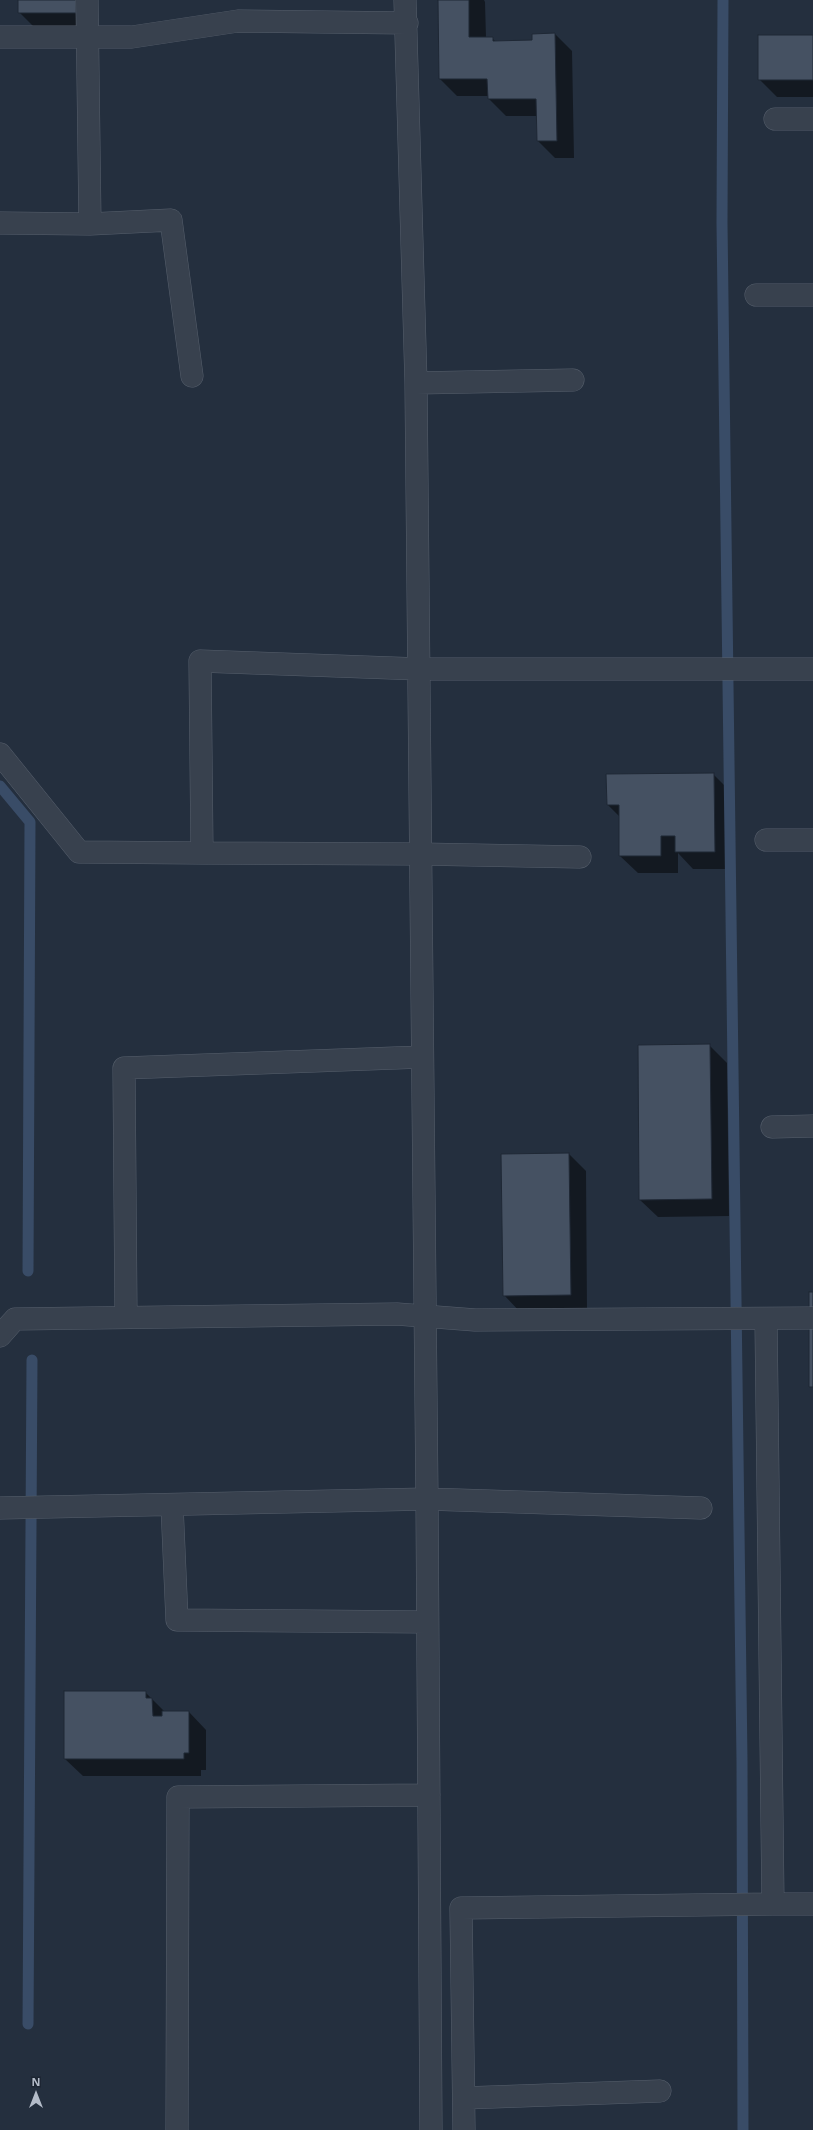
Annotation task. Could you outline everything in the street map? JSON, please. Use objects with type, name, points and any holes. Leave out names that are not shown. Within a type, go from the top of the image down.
[{"type":"street","points":[[87,0],[90,224]]},
{"type":"street","points":[[405,0],[407,23],[416,383],[424,1317],[427,1499],[430,2130]]},
{"type":"street","points":[[0,37],[132,36],[238,21],[407,23]]},
{"type":"street","points":[[775,119],[813,119]]},
{"type":"street","points":[[0,224],[90,224],[170,220],[192,376]]},
{"type":"street","points":[[756,295],[813,295]]},
{"type":"street","points":[[416,383],[573,380]]},
{"type":"street","points":[[202,853],[200,662],[419,669],[813,669]]},
{"type":"street","points":[[0,754],[79,852],[420,854],[580,858]]},
{"type":"street","points":[[766,840],[813,840]]},
{"type":"street","points":[[126,1317],[124,1068],[422,1057]]},
{"type":"street","points":[[772,1127],[813,1126]]},
{"type":"street","points":[[0,1336],[7,1319],[389,1314],[475,1320],[813,1318]]},
{"type":"street","points":[[758,1319],[764,1904]]},
{"type":"street","points":[[9,1508],[427,1499],[701,1508]]},
{"type":"street","points":[[172,1505],[177,1620],[427,1622]]},
{"type":"street","points":[[177,2130],[178,1797],[429,1795]]},
{"type":"street","points":[[464,2130],[461,1908],[813,1904]]},
{"type":"street","points":[[464,2098],[660,2091]]},
{"type":"building","points":[[18,0],[76,0],[76,13],[18,13]]},
{"type":"building","points":[[438,0],[469,0],[469,37],[493,37],[493,41],[532,40],[532,34],[555,33],[557,141],[537,141],[536,99],[488,99],[487,79],[439,79]]},
{"type":"building","points":[[758,35],[813,35],[813,80],[758,80]]},
{"type":"building","points":[[714,773],[715,852],[675,852],[675,836],[661,836],[661,856],[619,856],[619,805],[607,805],[606,774]]},
{"type":"building","points":[[710,1044],[712,1199],[639,1200],[638,1045]]},
{"type":"building","points":[[569,1153],[571,1295],[503,1296],[501,1154]]},
{"type":"building","points":[[809,1292],[813,1292],[813,1387],[809,1387]]},
{"type":"building","points":[[64,1691],[146,1691],[146,1698],[152,1698],[153,1716],[162,1716],[162,1711],[189,1711],[189,1753],[184,1753],[184,1759],[64,1759]]},
{"type":"waterway","points":[[723,0],[722,223],[742,1761],[743,2130]]},
{"type":"waterway","points":[[0,786],[30,822],[28,1271]]},
{"type":"waterway","points":[[28,2024],[32,1360]]}]
